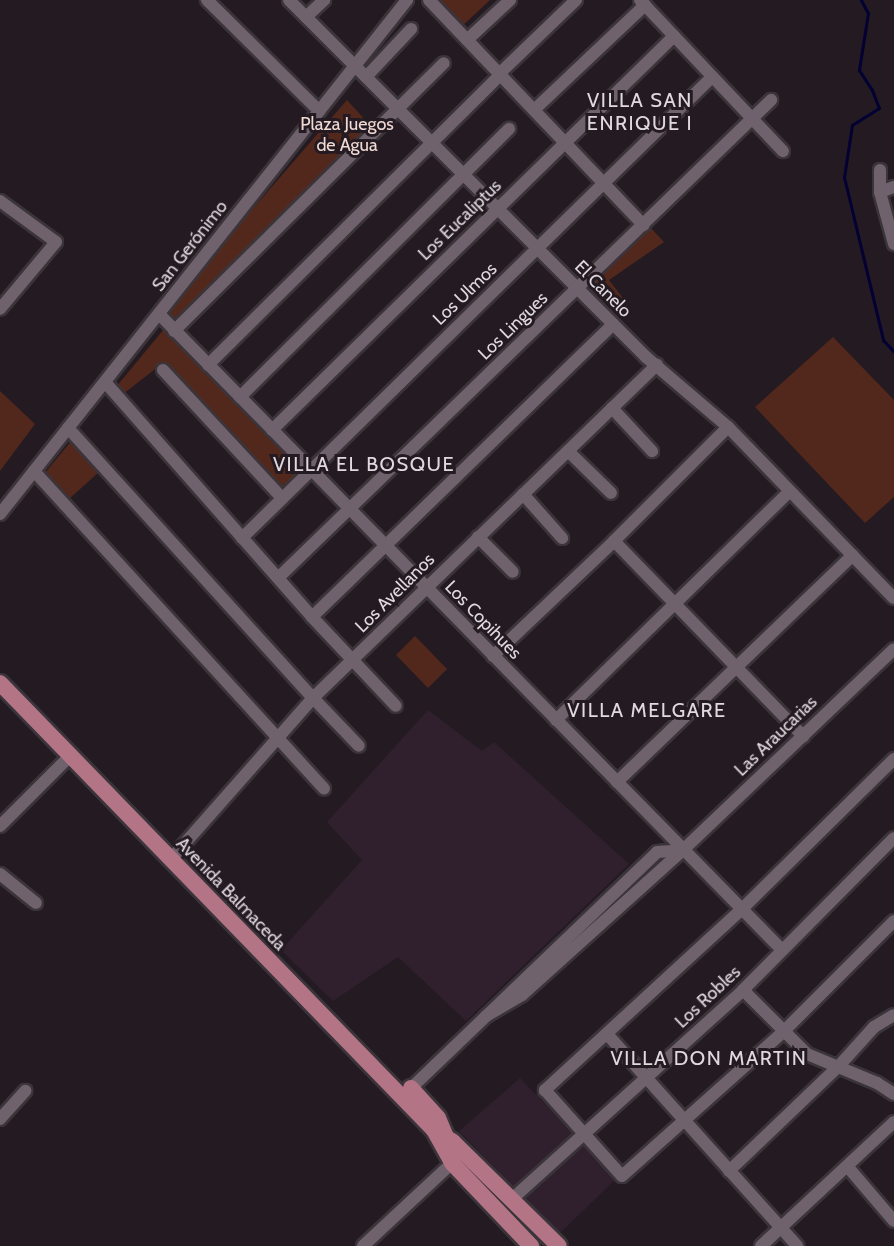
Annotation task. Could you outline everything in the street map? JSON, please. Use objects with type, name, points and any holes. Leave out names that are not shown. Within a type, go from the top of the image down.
[{"type":"main road","name":"Avenida Balmaceda","points":[[0,683],[171,859],[407,1093],[440,1134],[512,1199],[559,1246]]},
{"type":"main road","name":"Avenida Balmaceda","points":[[440,1134],[452,1163],[531,1246]]},
{"type":"street","points":[[207,0],[319,111]]},
{"type":"street","name":"El Canelo","points":[[290,0],[577,289],[657,366],[728,427],[894,598]]},
{"type":"street","points":[[306,17],[324,0]]},
{"type":"street","name":"San Gerónimo","points":[[0,514],[407,0]]},
{"type":"street","points":[[429,0],[643,225]]},
{"type":"street","points":[[468,40],[510,0]]},
{"type":"street","points":[[208,365],[576,0]]},
{"type":"street","points":[[534,110],[642,3],[783,151]]},
{"type":"street","points":[[366,77],[411,29]]},
{"type":"street","name":"Los Eucaliptus","points":[[272,430],[674,36]]},
{"type":"street","points":[[174,331],[444,63]]},
{"type":"street","name":"Los Ulmos","points":[[242,537],[712,77]]},
{"type":"street","name":"Los Lingues","points":[[278,578],[771,100]]},
{"type":"street","points":[[240,397],[509,129]]},
{"type":"street","points":[[880,170],[880,192],[894,244]]},
{"type":"street","points":[[880,192],[894,188]]},
{"type":"street","points":[[0,201],[56,242],[0,309]]},
{"type":"street","name":"Los Copihues","points":[[159,314],[782,950]]},
{"type":"street","points":[[312,616],[613,324]]},
{"type":"street","name":"Los Avellanos","points":[[171,859],[313,698],[657,366]]},
{"type":"street","points":[[163,370],[282,498]]},
{"type":"street","points":[[105,382],[352,661],[396,706]]},
{"type":"street","points":[[612,408],[652,451]]},
{"type":"street","points":[[493,656],[614,541],[728,427]]},
{"type":"street","points":[[68,428],[359,746]]},
{"type":"street","points":[[568,451],[611,493]]},
{"type":"street","points":[[34,471],[275,739],[324,789]]},
{"type":"street","points":[[556,720],[790,491]]},
{"type":"street","points":[[523,494],[562,538]]},
{"type":"street","points":[[478,537],[513,572]]},
{"type":"street","points":[[614,541],[802,736]]},
{"type":"street","points":[[617,782],[853,555]]},
{"type":"street","name":"Las Araucarias","points":[[683,850],[894,649]]},
{"type":"street","points":[[0,826],[70,756]]},
{"type":"street","points":[[894,759],[742,909],[545,1090],[622,1176],[783,1032],[894,921]]},
{"type":"street","name":"Los Robles","points":[[512,1199],[743,990],[894,838]]},
{"type":"street","points":[[407,1093],[657,852],[683,850]]},
{"type":"street","points":[[0,874],[36,903]]},
{"type":"street","points":[[743,990],[807,1054],[894,1094]]},
{"type":"street","points":[[729,1171],[838,1067],[874,1027],[894,1016]]},
{"type":"street","points":[[607,1035],[797,1246]]},
{"type":"street","points":[[0,1119],[25,1091]]},
{"type":"street","points":[[761,1246],[894,1122]]},
{"type":"street","points":[[363,1246],[452,1163]]},
{"type":"street","points":[[847,1167],[894,1221]]},
{"type":"shaded area","points":[[428,710],[482,751],[494,742],[629,864],[466,1021],[398,957],[333,1001],[281,950],[362,860],[327,822]]},
{"type":"shaded area","points":[[520,1078],[573,1133],[514,1187],[459,1131]]},
{"type":"shaded area","points":[[582,1143],[616,1179],[558,1235],[525,1199]]},
{"type":"green space","points":[[434,0],[490,0],[460,28]]},
{"type":"green space","name":"Plaza Juegos de Agua","points":[[347,100],[379,135],[179,328],[163,312]]},
{"type":"green space","points":[[649,226],[664,242],[609,280],[623,298],[604,304],[585,287]]},
{"type":"green space","points":[[164,329],[313,476],[287,499],[163,363],[123,394],[116,387]]},
{"type":"green space","points":[[833,337],[894,400],[894,497],[865,523],[755,407]]},
{"type":"green space","points":[[0,391],[35,424],[0,471]]},
{"type":"green space","points":[[72,440],[99,472],[69,499],[44,474]]},
{"type":"green space","points":[[415,636],[447,669],[428,688],[396,655]]},
{"type":"waterway","points":[[861,0],[868,13],[859,70],[872,90],[879,108],[852,125],[844,177],[883,340],[894,352]]},
{"type":"district","name":"VILLA SAN ENRIQUE I","points":[[640,112]]},
{"type":"district","name":"VILLA EL BOSQUE","points":[[364,464]]},
{"type":"district","name":"VILLA MELGARE","points":[[647,710]]},
{"type":"district","name":"VILLA DON MARTIN","points":[[709,1058]]}]
